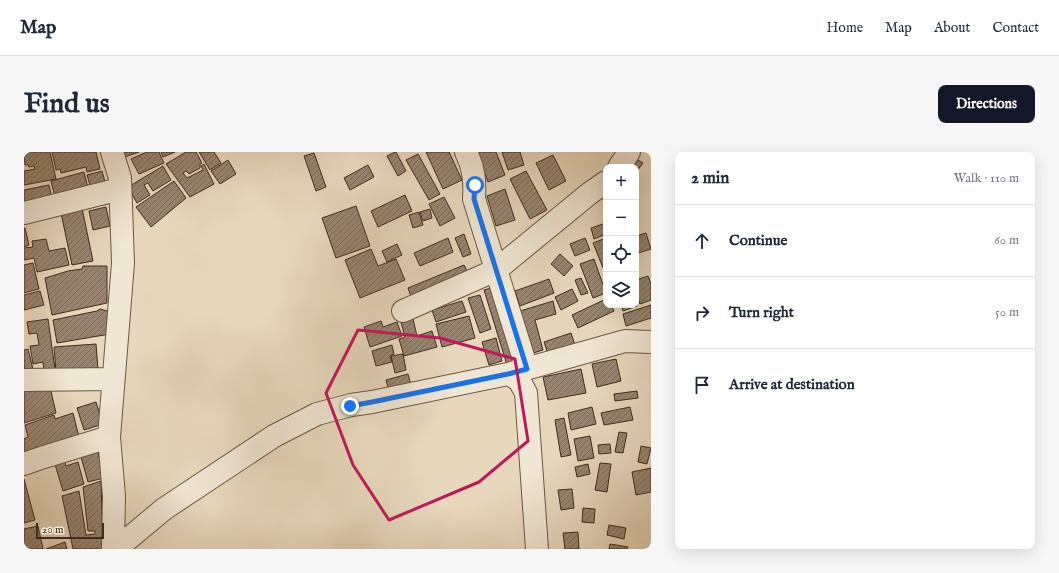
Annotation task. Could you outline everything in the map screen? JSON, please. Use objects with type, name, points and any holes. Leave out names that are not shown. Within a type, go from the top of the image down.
[{"type":"street","points":[[112,152],[120,178],[123,263],[109,437],[114,496],[114,549]]},
{"type":"street","points":[[466,152],[472,164],[475,185],[474,199],[496,270],[517,372],[519,380],[526,393],[537,549]]},
{"type":"street","points":[[621,164],[629,152]]},
{"type":"street","points":[[403,311],[496,270],[603,184]]},
{"type":"street","points":[[24,213],[120,189]]},
{"type":"street","points":[[114,549],[164,509],[274,436],[317,414],[517,372],[625,341],[651,342]]},
{"type":"street","points":[[24,380],[113,379]]},
{"type":"street","points":[[24,464],[109,437]]},
{"type":"highlighted area","points":[[358,330],[440,338],[515,359],[528,441],[479,482],[389,520],[353,465],[326,393]]},
{"type":"building","points":[[24,152],[50,152],[56,179],[24,185],[24,171],[35,169],[34,166],[29,167],[28,165],[25,165]]},
{"type":"building","points":[[52,152],[96,152],[100,169],[87,172],[86,167],[61,173],[60,169],[56,170]]},
{"type":"building","points":[[120,152],[139,152],[122,158]]},
{"type":"building","points":[[147,152],[159,152],[164,163],[139,174],[131,159]]},
{"type":"building","points":[[161,152],[175,152],[163,157]]},
{"type":"building","points":[[186,152],[196,152],[202,163],[200,164],[200,168],[189,174],[186,171],[183,173],[187,178],[203,170],[201,166],[204,164],[214,184],[190,197],[166,164]]},
{"type":"building","points":[[199,152],[214,152],[221,163],[210,170]]},
{"type":"building","points":[[395,152],[406,171],[398,176],[387,156]]},
{"type":"building","points":[[426,152],[449,152],[462,180],[443,189]]},
{"type":"building","points":[[477,152],[496,152],[505,175],[488,182]]},
{"type":"building","points":[[502,152],[520,152],[524,165],[508,170]]},
{"type":"building","points":[[314,153],[326,187],[316,191],[304,156]]},
{"type":"building","points":[[418,154],[440,194],[429,200],[406,160]]},
{"type":"building","points":[[553,155],[566,181],[549,190],[536,163]]},
{"type":"building","points":[[633,157],[643,163],[639,168],[639,164],[631,164]]},
{"type":"building","points":[[228,160],[236,174],[220,184],[211,171]]},
{"type":"building","points":[[368,165],[374,177],[350,190],[344,178]]},
{"type":"building","points":[[163,166],[171,180],[153,191],[148,183],[144,185],[150,195],[137,203],[128,187]]},
{"type":"building","points":[[102,171],[107,189],[92,192],[87,175]]},
{"type":"building","points":[[526,171],[547,210],[530,219],[510,179]]},
{"type":"building","points":[[84,172],[89,192],[56,201],[51,181]]},
{"type":"building","points":[[174,181],[186,198],[151,227],[136,207]]},
{"type":"building","points":[[49,185],[53,204],[24,209],[24,190]]},
{"type":"building","points":[[505,189],[515,220],[496,226],[487,196]]},
{"type":"building","points":[[405,195],[412,211],[378,227],[371,211]]},
{"type":"building","points":[[444,197],[455,218],[440,226],[429,204]]},
{"type":"building","points":[[356,206],[370,246],[336,258],[322,218]]},
{"type":"building","points":[[106,207],[110,226],[93,230],[89,211]]},
{"type":"building","points":[[82,208],[93,261],[72,265],[61,213]]},
{"type":"building","points":[[430,209],[432,218],[423,221],[420,212]]},
{"type":"building","points":[[419,212],[423,225],[413,228],[409,215]]},
{"type":"building","points":[[603,224],[603,235],[594,239],[591,228]]},
{"type":"building","points":[[24,228],[29,245],[24,247]]},
{"type":"building","points":[[646,233],[651,249],[639,253],[639,235]]},
{"type":"building","points":[[464,234],[471,254],[463,257],[455,238]]},
{"type":"building","points":[[448,238],[453,252],[420,266],[414,253]]},
{"type":"building","points":[[585,238],[590,250],[575,256],[570,244]]},
{"type":"building","points":[[46,239],[49,251],[65,248],[69,265],[37,272],[34,258],[24,260],[24,248],[33,247],[32,241]]},
{"type":"building","points":[[603,239],[603,268],[593,243]]},
{"type":"building","points":[[397,244],[402,255],[387,262],[382,251]]},
{"type":"building","points":[[371,249],[378,266],[396,259],[405,280],[360,298],[345,260]]},
{"type":"building","points":[[560,254],[573,266],[564,276],[551,264]]},
{"type":"building","points":[[594,259],[603,284],[603,294],[593,298],[580,264]]},
{"type":"building","points":[[33,263],[39,289],[24,293],[24,265]]},
{"type":"building","points":[[464,265],[469,275],[413,302],[408,288]]},
{"type":"building","points":[[83,266],[107,266],[107,303],[52,315],[45,278],[68,271],[82,269]]},
{"type":"building","points":[[648,276],[651,284],[651,300],[640,304],[639,301],[639,279]]},
{"type":"building","points":[[581,278],[588,293],[581,295],[575,280]]},
{"type":"building","points":[[549,279],[554,293],[520,306],[515,291]]},
{"type":"building","points":[[495,287],[517,362],[507,365],[484,290]]},
{"type":"building","points":[[572,289],[578,301],[561,310],[555,297]]},
{"type":"building","points":[[40,291],[44,305],[24,310],[24,295]]},
{"type":"building","points":[[480,295],[491,329],[480,333],[468,298]]},
{"type":"building","points":[[603,300],[603,308],[612,308],[614,311],[578,328],[572,315]]},
{"type":"building","points":[[462,301],[466,312],[436,322],[432,310]]},
{"type":"building","points":[[553,301],[556,314],[535,320],[543,350],[530,354],[520,311]]},
{"type":"building","points":[[651,305],[651,318],[626,326],[623,314]]},
{"type":"building","points":[[622,308],[631,308],[623,311]]},
{"type":"building","points":[[100,309],[111,312],[110,334],[57,343],[53,320],[97,311]]},
{"type":"building","points":[[469,316],[475,338],[442,347],[436,324]]},
{"type":"building","points":[[48,319],[55,369],[44,371],[43,362],[33,364],[30,346],[39,345],[37,333],[29,334],[27,322]]},
{"type":"building","points":[[413,319],[417,336],[432,331],[437,347],[404,356],[399,339],[405,337],[401,322]]},
{"type":"building","points":[[381,321],[383,327],[397,322],[402,336],[370,347],[364,327]]},
{"type":"building","points":[[571,333],[575,345],[548,354],[544,342]]},
{"type":"building","points":[[496,338],[502,361],[489,365],[482,342]]},
{"type":"building","points":[[96,344],[98,370],[56,372],[54,347]]},
{"type":"building","points":[[392,345],[394,354],[390,356],[392,362],[376,366],[372,351]]},
{"type":"building","points":[[28,349],[34,373],[24,375],[24,350]]},
{"type":"building","points":[[403,354],[406,370],[395,373],[391,356]]},
{"type":"building","points":[[616,359],[621,381],[597,387],[592,364]]},
{"type":"building","points":[[581,369],[586,393],[548,400],[543,377]]},
{"type":"building","points":[[408,374],[411,385],[389,391],[386,380]]},
{"type":"building","points":[[24,385],[50,387],[56,413],[24,423]]},
{"type":"building","points":[[637,391],[638,398],[615,401],[614,394]]},
{"type":"building","points":[[96,402],[103,424],[84,430],[77,408]]},
{"type":"building","points":[[592,407],[596,424],[571,430],[568,413]]},
{"type":"building","points":[[630,407],[633,420],[604,425],[601,413]]},
{"type":"building","points":[[73,413],[81,445],[24,461],[24,439],[28,437],[25,425],[54,415],[55,419]]},
{"type":"building","points":[[564,418],[571,455],[561,457],[555,420]]},
{"type":"building","points":[[619,432],[627,433],[623,453],[615,452]]},
{"type":"building","points":[[590,436],[594,458],[578,461],[574,439]]},
{"type":"building","points":[[96,444],[104,478],[88,482],[81,457]]},
{"type":"building","points":[[610,444],[611,453],[599,454],[598,445]]},
{"type":"building","points":[[641,446],[651,448],[647,464],[638,462]]},
{"type":"building","points":[[63,455],[66,466],[78,462],[84,484],[63,491],[53,458]]},
{"type":"building","points":[[600,463],[611,464],[607,492],[595,490]]},
{"type":"building","points":[[588,464],[590,474],[577,477],[575,467]]},
{"type":"building","points":[[651,468],[651,492],[636,495],[632,472]]},
{"type":"building","points":[[24,479],[35,520],[24,523]]},
{"type":"building","points":[[101,481],[103,549],[73,549],[62,496],[79,491],[86,535],[95,534],[95,531],[88,531],[83,487]]},
{"type":"building","points":[[572,489],[574,508],[561,510],[558,490]]},
{"type":"building","points":[[583,508],[595,509],[594,523],[582,522]]},
{"type":"building","points":[[609,525],[626,528],[624,539],[607,535]]},
{"type":"building","points":[[38,526],[43,549],[24,549],[24,529]]},
{"type":"building","points":[[578,532],[579,549],[565,549],[563,533]]},
{"type":"building","points":[[65,542],[67,549],[46,549]]},
{"type":"building","points":[[610,544],[628,547],[627,549],[609,549]]},
{"type":"route","points":[[350,406],[527,369],[474,199],[475,185]]}]
